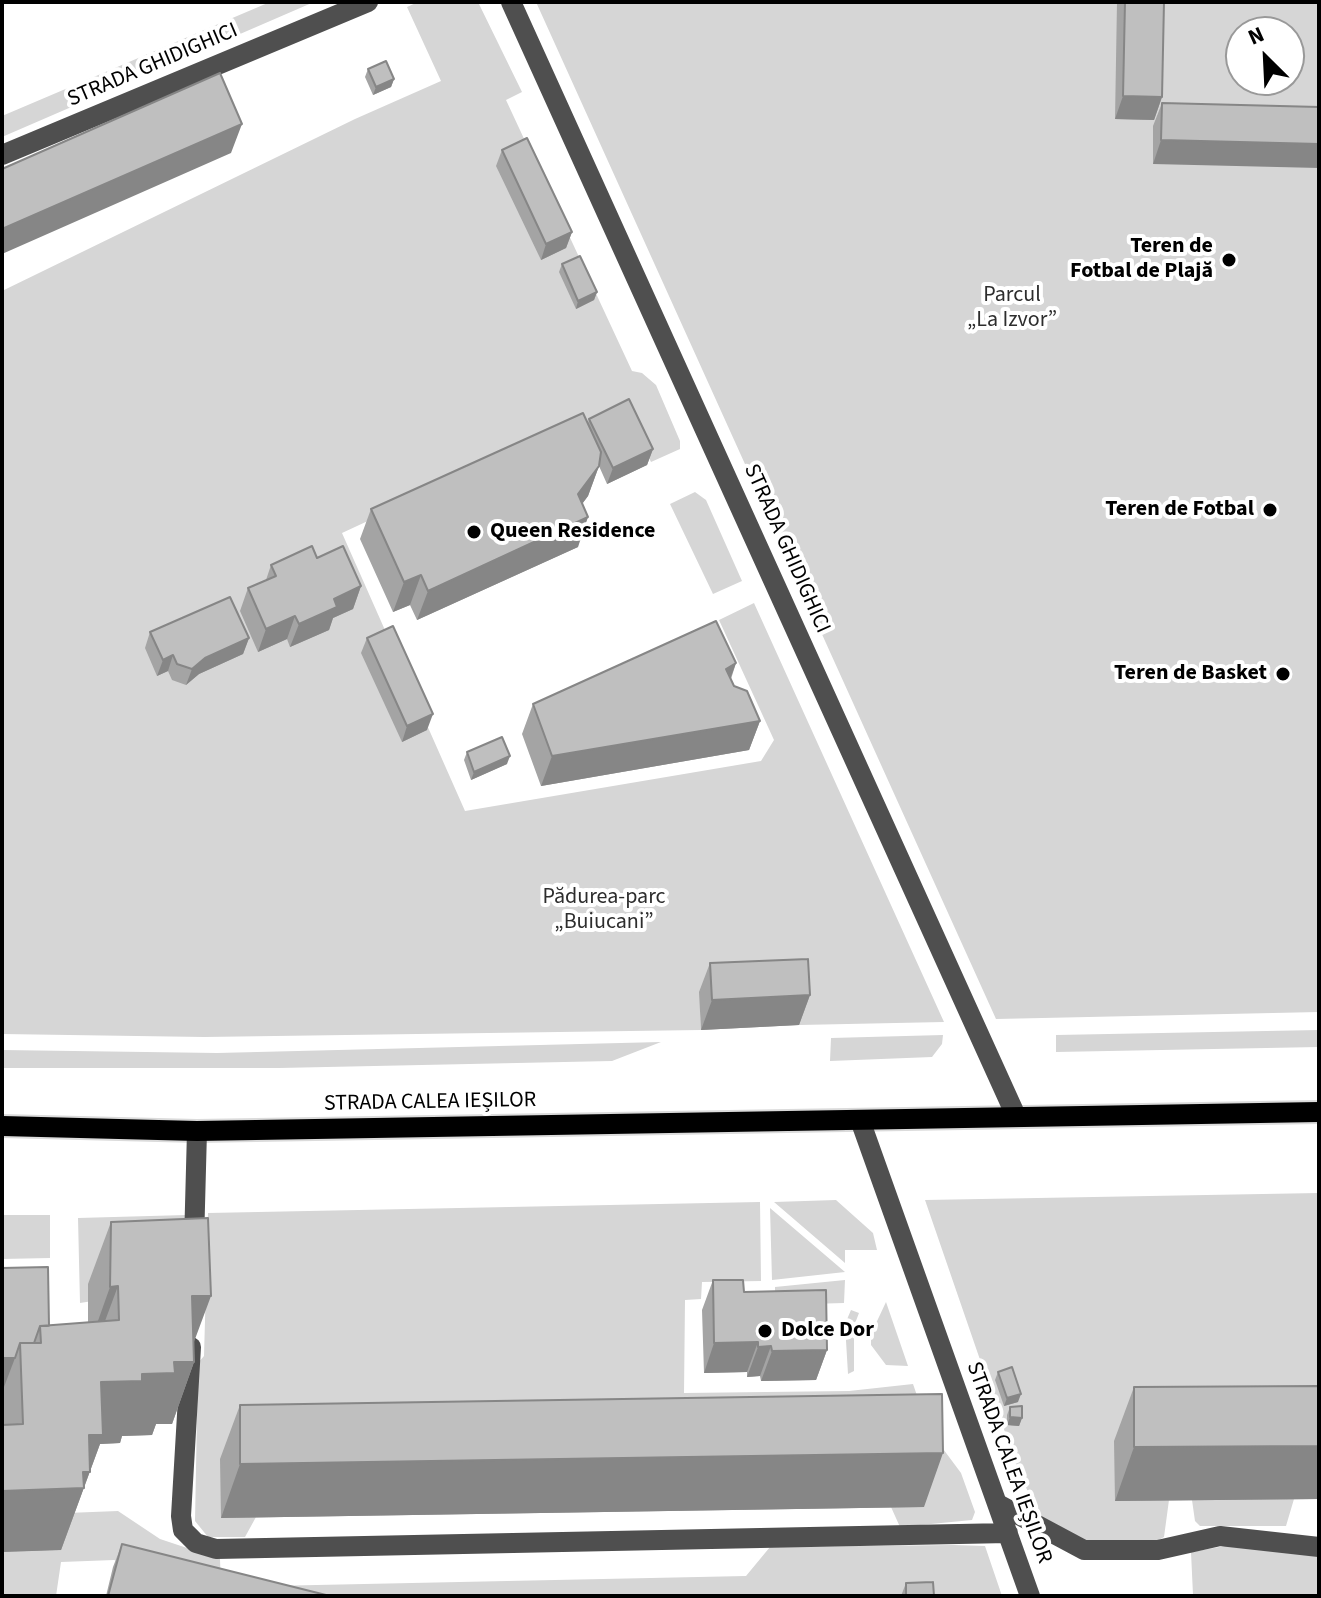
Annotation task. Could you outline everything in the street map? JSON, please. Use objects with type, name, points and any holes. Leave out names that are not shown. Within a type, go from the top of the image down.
[{"type":"main road","name":"STRADA CALEA IEȘILOR","points":[[2,1126],[197,1131],[1319,1112]]},
{"type":"street","name":"STRADA GHIDIGHICI","points":[[2,155],[368,2]]},
{"type":"street","name":"STRADA GHIDIGHICI","points":[[511,2],[1016,1116]]},
{"type":"street","name":"STRADA CALEA IEȘILOR","points":[[860,1120],[1030,1596]]},
{"type":"street","points":[[193,1268],[197,1131]]},
{"type":"street","points":[[192,1331],[181,1516],[183,1530],[196,1543],[216,1549],[1008,1533]]},
{"type":"street","points":[[998,1504],[1084,1550],[1158,1550],[1220,1536],[1319,1547]]},
{"type":"green space","points":[[270,2],[314,2],[2,137],[2,116]]},
{"type":"green space","name":"Pădurea-parc „Buiucani”","points":[[418,2],[478,2],[522,92],[506,100],[632,371],[642,373],[656,385],[680,441],[680,449],[651,462],[626,411],[499,460],[342,533],[465,811],[761,761],[774,740],[719,620],[754,603],[944,1022],[799,1025],[797,989],[700,992],[701,1030],[204,1037],[2,1034],[2,291],[355,119],[441,81],[407,7]]},
{"type":"green space","name":"Parcul „La Izvor”","points":[[536,2],[1319,2],[1319,1012],[996,1019]]},
{"type":"green space","points":[[695,492],[706,500],[742,581],[713,594],[670,504]]},
{"type":"green space","points":[[1319,1030],[1319,1047],[1056,1052],[1056,1035]]},
{"type":"green space","points":[[943,1035],[942,1044],[932,1057],[830,1061],[831,1038]]},
{"type":"green space","points":[[661,1042],[612,1061],[279,1068],[2,1068],[2,1050],[217,1053]]},
{"type":"green space","points":[[1319,1193],[1319,1439],[1115,1441],[1115,1500],[1169,1500],[1164,1537],[1157,1541],[1096,1543],[1075,1537],[1040,1518],[1018,1470],[925,1200]]},
{"type":"green space","points":[[836,1200],[873,1233],[877,1250],[845,1250],[845,1263],[774,1202]]},
{"type":"green space","points":[[760,1202],[761,1281],[702,1282],[701,1299],[685,1300],[684,1393],[849,1391],[913,1384],[929,1430],[961,1473],[975,1512],[972,1520],[900,1527],[891,1507],[924,1506],[221,1517],[256,1517],[245,1537],[208,1537],[195,1521],[198,1363],[204,1356],[208,1213]]},
{"type":"green space","points":[[770,1208],[845,1272],[772,1280]]},
{"type":"green space","points":[[2,1215],[50,1215],[50,1258],[2,1259]]},
{"type":"green space","points":[[186,1215],[188,1286],[80,1303],[78,1218]]},
{"type":"green space","points":[[845,1280],[844,1303],[775,1305],[775,1287]]},
{"type":"green space","points":[[886,1302],[908,1366],[886,1365],[871,1345],[871,1334]]},
{"type":"green space","points":[[851,1310],[859,1313],[854,1326],[854,1371],[848,1374],[845,1324]]},
{"type":"green space","points":[[1294,1499],[1286,1526],[1200,1526],[1195,1521],[1192,1500]]},
{"type":"green space","points":[[118,1511],[160,1539],[220,1559],[221,1587],[746,1576],[770,1547],[954,1545],[985,1546],[1002,1596],[247,1596],[114,1560],[61,1562],[56,1596],[2,1596],[2,1552],[61,1550],[61,1534],[67,1533],[67,1513]]},
{"type":"green space","points":[[1231,1545],[1319,1556],[1319,1596],[1145,1596],[1193,1595],[1191,1552]]},
{"type":"building","points":[[1125,2],[1164,2],[1162,97],[1123,96]]},
{"type":"building","points":[[386,61],[394,79],[376,87],[368,69]]},
{"type":"building","points":[[220,73],[242,124],[2,229],[2,169]]},
{"type":"building","points":[[1162,103],[1319,107],[1319,144],[1161,140]]},
{"type":"building","points":[[527,138],[572,232],[546,244],[502,150]]},
{"type":"building","points":[[580,256],[597,292],[578,301],[562,264]]},
{"type":"building","points":[[629,399],[653,449],[613,468],[589,419]]},
{"type":"building","name":"Queen Residence","points":[[583,413],[601,452],[599,466],[578,494],[588,517],[428,591],[421,575],[404,582],[371,509]]},
{"type":"building","points":[[312,546],[317,558],[343,546],[361,586],[334,599],[337,607],[299,624],[295,616],[266,629],[248,588],[276,576],[271,565]]},
{"type":"building","points":[[230,597],[249,638],[205,658],[192,669],[177,664],[173,655],[163,660],[150,632]]},
{"type":"building","points":[[716,621],[736,663],[726,669],[734,686],[747,691],[760,721],[552,756],[533,704]]},
{"type":"building","points":[[393,626],[433,714],[407,726],[367,638]]},
{"type":"building","points":[[502,737],[510,756],[474,772],[467,752]]},
{"type":"building","points":[[808,959],[810,995],[712,1000],[710,963]]},
{"type":"building","points":[[208,1218],[211,1296],[192,1296],[194,1362],[174,1362],[175,1373],[142,1374],[142,1381],[101,1382],[103,1435],[89,1435],[90,1472],[83,1472],[84,1488],[2,1491],[2,1425],[23,1424],[20,1343],[41,1343],[40,1326],[119,1320],[118,1286],[110,1287],[111,1222]]},
{"type":"building","points":[[48,1267],[49,1326],[40,1326],[34,1343],[20,1343],[15,1358],[2,1358],[2,1268]]},
{"type":"building","points":[[713,1280],[743,1280],[744,1292],[826,1290],[827,1350],[772,1351],[771,1346],[758,1347],[758,1342],[714,1343]]},
{"type":"building","points":[[1012,1367],[1021,1394],[1007,1398],[998,1372]]},
{"type":"building","points":[[1319,1386],[1319,1446],[1134,1447],[1134,1387]]},
{"type":"building","points":[[942,1394],[943,1453],[240,1464],[240,1405]]},
{"type":"building","points":[[1022,1406],[1022,1418],[1010,1417],[1010,1407]]},
{"type":"building","points":[[122,1544],[330,1596],[108,1596]]},
{"type":"building","points":[[933,1582],[934,1596],[906,1596],[906,1583]]},
{"type":"place","name":"Teren de Fotbal de Plajă","points":[[1229,260]]},
{"type":"place","name":"Teren de Fotbal","points":[[1270,510]]},
{"type":"place","name":"Queen Residence","points":[[474,532]]},
{"type":"place","name":"Teren de Basket","points":[[1283,674]]},
{"type":"place","name":"Dolce Dor","points":[[765,1331]]}]
